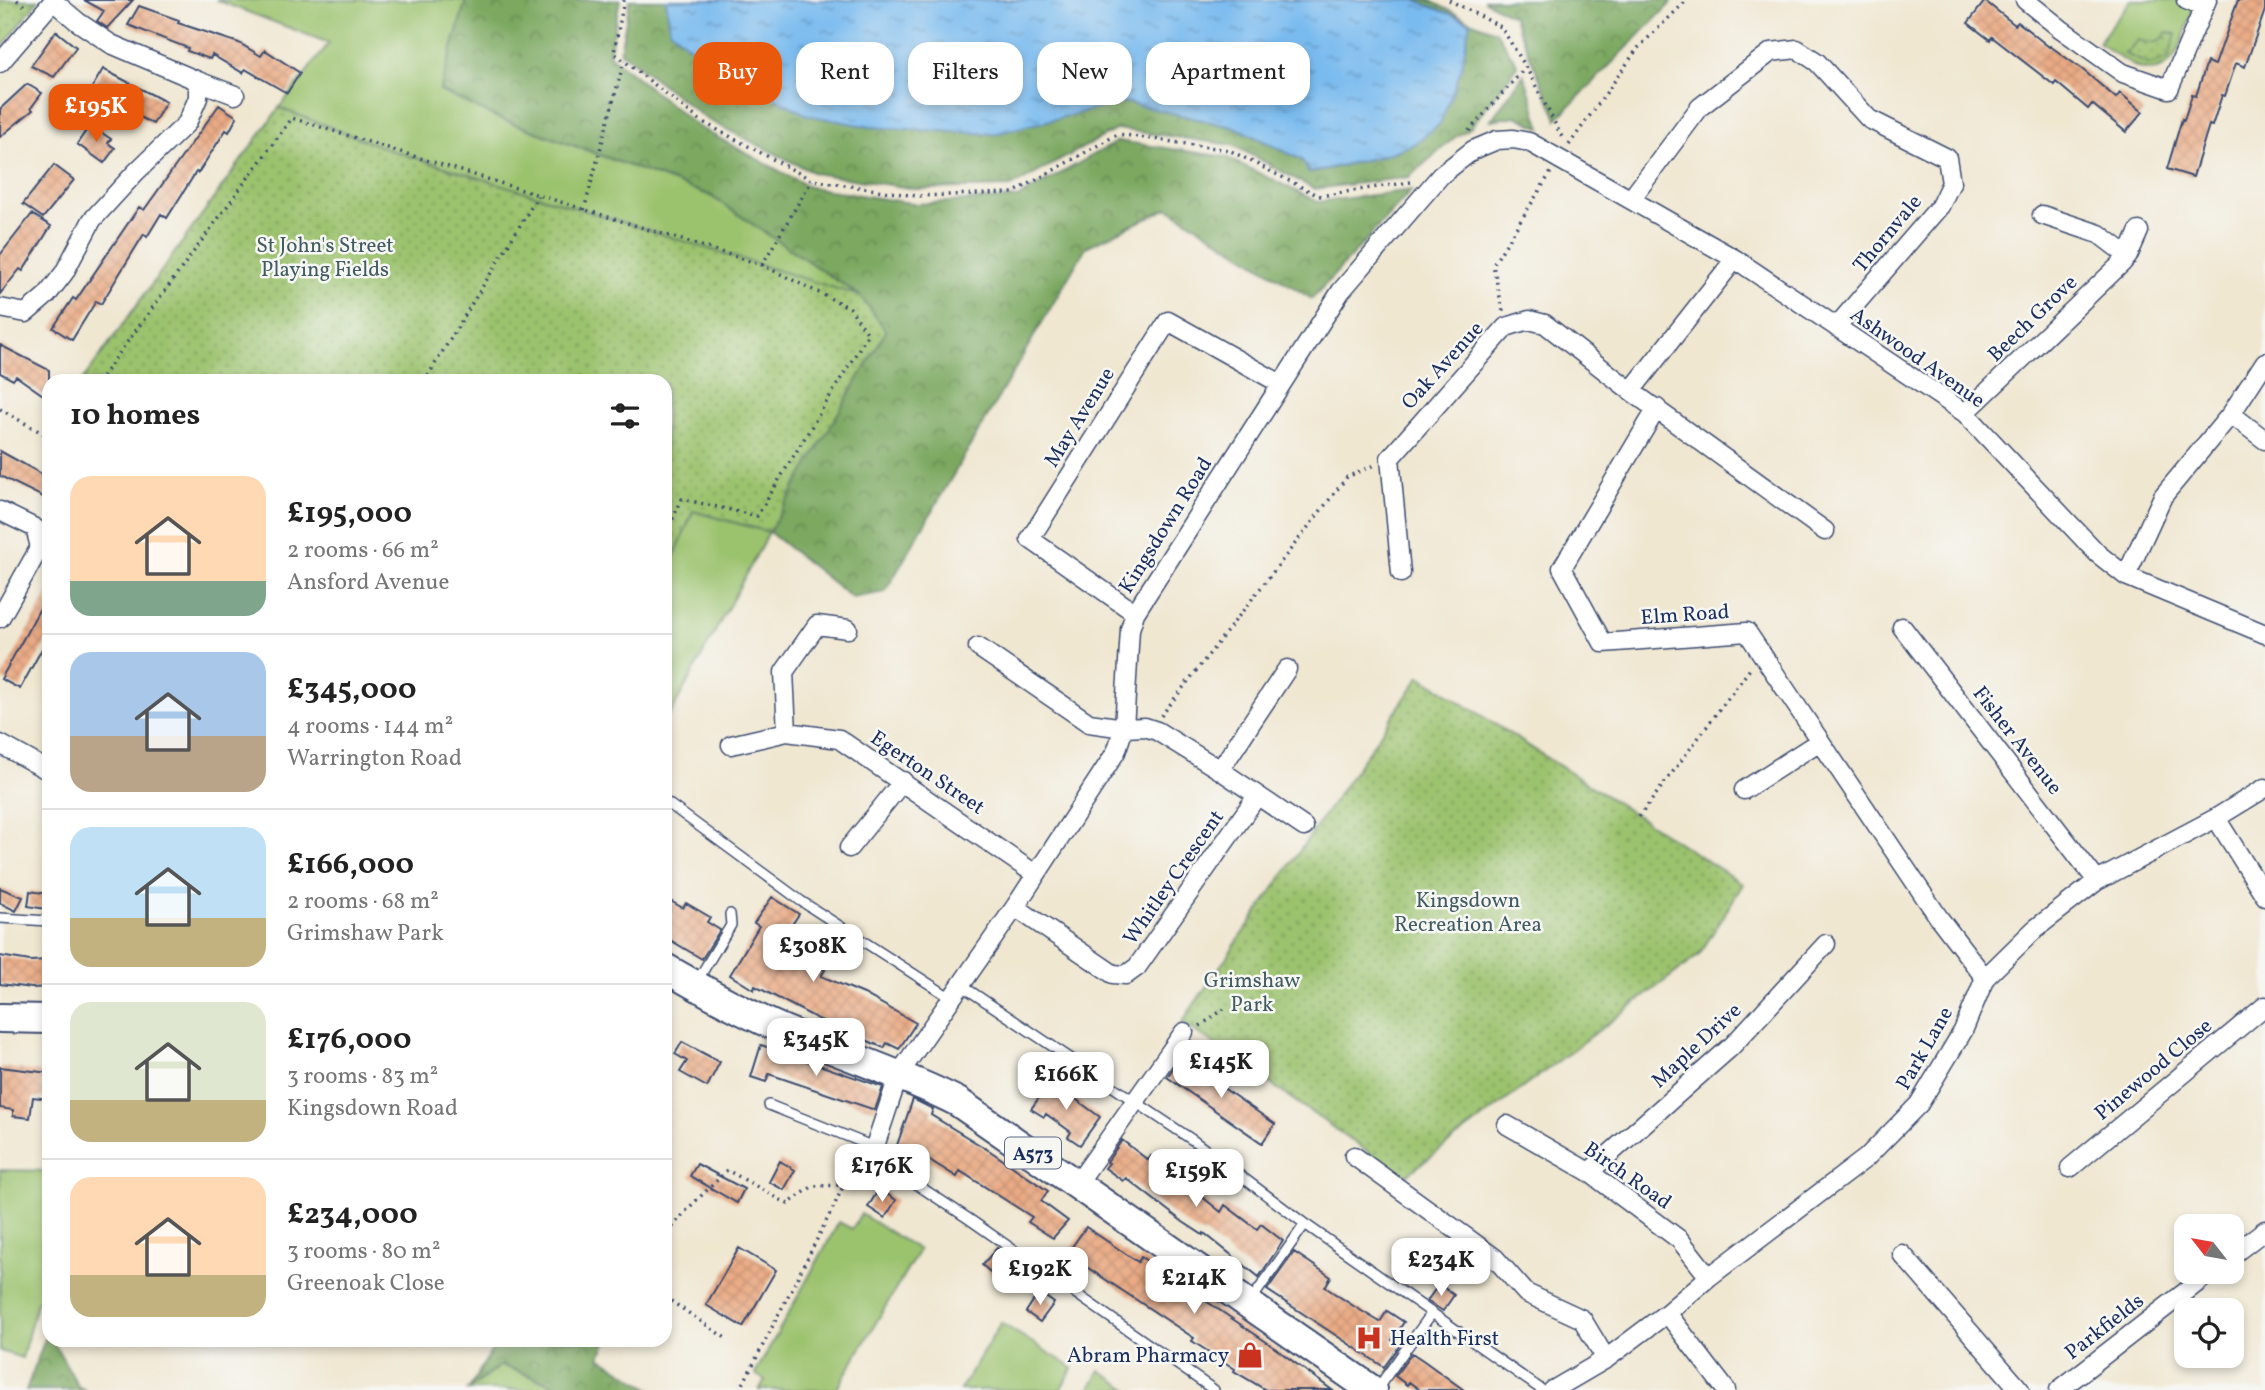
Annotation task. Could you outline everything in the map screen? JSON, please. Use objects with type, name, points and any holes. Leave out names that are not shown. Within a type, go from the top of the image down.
[{"type":"main road","name":"A573","points":[[672,972],[792,1034],[900,1074],[978,1114],[1374,1390]]},
{"type":"main road","points":[[0,1018],[42,1019]]},
{"type":"street","points":[[0,63],[53,0],[78,22],[111,44],[235,95]]},
{"type":"street","points":[[2025,0],[2123,74],[2169,89],[2206,4],[2186,0]]},
{"type":"street","name":"Thornvale","points":[[1631,199],[1700,107],[1771,52],[1797,49],[1817,62],[1869,118],[1947,158],[1951,183],[1940,206],[1836,327]]},
{"type":"street","points":[[0,308],[26,313],[47,295],[64,273],[92,220],[136,172],[187,123],[198,98],[198,81]]},
{"type":"street","name":"Kingsdown Road","points":[[873,1151],[900,1074],[1015,907],[1116,752],[1124,728],[1130,629],[1135,613],[1340,291],[1441,176],[1486,143],[1513,139],[1529,142],[1559,160]]},
{"type":"street","name":"Ashwood Avenue","points":[[1559,160],[1735,259],[1965,413],[2098,554],[2126,576],[2265,634]]},
{"type":"street","points":[[2042,215],[2099,234],[2128,256]]},
{"type":"street","name":"Beech Grove","points":[[1965,413],[2128,256],[2138,232]]},
{"type":"street","points":[[1631,391],[1735,259]]},
{"type":"street","name":"Oak Avenue","points":[[1390,458],[1506,327],[1529,320],[1545,324],[1631,391],[1825,531]]},
{"type":"street","name":"May Avenue","points":[[1135,613],[1030,539],[1160,332],[1168,321],[1281,384]]},
{"type":"street","points":[[2126,576],[2163,496],[2231,414],[2265,362]]},
{"type":"street","name":"Elm Road","points":[[1657,408],[1562,568],[1603,643],[1747,632],[1939,918],[1985,978]]},
{"type":"street","points":[[2231,414],[2265,440]]},
{"type":"street","points":[[1390,458],[1401,573]]},
{"type":"street","points":[[0,511],[36,528],[40,547],[0,618]]},
{"type":"street","points":[[787,732],[784,672],[817,625],[848,629]]},
{"type":"street","name":"Fisher Avenue","points":[[1902,627],[2098,881]]},
{"type":"street","points":[[978,647],[1088,723],[1152,729],[1220,770],[1304,827]]},
{"type":"street","points":[[1220,770],[1287,669]]},
{"type":"street","name":"Egerton Street","points":[[732,745],[787,732],[839,739],[1035,874]]},
{"type":"street","points":[[1744,790],[1820,741]]},
{"type":"street","points":[[0,744],[42,767]]},
{"type":"street","points":[[849,848],[903,781]]},
{"type":"street","name":"Park Lane","points":[[1553,1390],[1606,1359],[1866,1158],[1919,1104],[1963,1031],[1985,978],[2035,929],[2098,881],[2216,818],[2265,788]]},
{"type":"street","name":"Whitley Crescent","points":[[1015,907],[1113,974],[1126,975],[1138,967],[1257,796]]},
{"type":"street","points":[[2216,818],[2265,896]]},
{"type":"street","name":"Maple Drive","points":[[1589,1172],[1732,1046],[1826,944]]},
{"type":"street","name":"Pinewood Close","points":[[2070,1168],[2265,1006]]},
{"type":"street","points":[[1077,1184],[1184,1032]]},
{"type":"street","name":"Birch Road","points":[[1507,1125],[1589,1172],[1680,1240],[1709,1277]]},
{"type":"street","points":[[1354,1156],[1495,1258],[1526,1293],[1582,1319],[1606,1359]]},
{"type":"street","points":[[2244,1246],[2265,1230]]},
{"type":"street","points":[[1902,1254],[2020,1390]]},
{"type":"street","name":"Parkfields","points":[[2059,1390],[2196,1284]]},
{"type":"street","points":[[1667,1313],[1726,1390]]},
{"type":"lane","points":[[672,806],[801,901],[956,992],[1194,1141],[1305,1224],[1542,1390]]},
{"type":"lane","points":[[694,985],[731,925],[730,914]]},
{"type":"lane","points":[[0,918],[42,921]]},
{"type":"lane","points":[[769,1105],[873,1151],[1214,1390]]},
{"type":"lane","points":[[1249,1304],[1305,1224]]},
{"type":"lane","points":[[1374,1390],[1432,1313]]},
{"type":"path","points":[[624,0],[614,53],[701,121],[812,180],[916,196],[1013,193],[1118,134],[1230,150],[1319,196],[1411,182]]},
{"type":"path","points":[[1449,0],[1501,27],[1526,66],[1556,128],[1565,139],[1559,160]]},
{"type":"path","points":[[1506,327],[1493,265],[1559,160],[1638,48],[1687,0]]},
{"type":"path","points":[[584,210],[624,61]]},
{"type":"path","points":[[1466,134],[1526,66]]},
{"type":"path","points":[[104,374],[292,118],[762,265],[850,308],[868,334],[757,516],[682,499],[672,521]]},
{"type":"path","points":[[762,265],[812,180]]},
{"type":"path","points":[[429,374],[538,196]]},
{"type":"path","points":[[0,409],[42,433]]},
{"type":"path","points":[[1152,729],[1347,477],[1390,458]]},
{"type":"path","points":[[1639,817],[1762,653]]},
{"type":"path","points":[[1184,1032],[1198,1027],[1224,1009]]},
{"type":"path","points":[[740,1390],[851,1169],[873,1151]]},
{"type":"path","points":[[672,1227],[727,1170],[788,1204],[813,1186],[844,1185]]},
{"type":"path","points":[[672,1302],[727,1339]]},
{"type":"green space","points":[[0,0],[38,0],[0,50]]},
{"type":"green space","points":[[216,0],[466,0],[440,91],[496,117],[709,195],[860,296],[393,151],[279,108],[329,43]]},
{"type":"green space","points":[[466,0],[620,0],[609,55],[698,127],[809,187],[916,204],[1017,198],[1118,141],[1226,157],[1318,202],[1412,190],[1312,299],[1168,208],[1086,247],[885,592],[852,598],[769,532],[886,331],[860,296],[709,195],[496,117],[440,91]]},
{"type":"green space","points":[[630,0],[666,0],[671,30],[708,42],[693,42],[693,105],[782,105],[782,66],[796,70],[796,105],[894,105],[894,102],[993,134],[1112,105],[1132,104],[1237,128],[1302,160],[1309,173],[1382,156],[1413,144],[1470,22],[1415,0],[1429,0],[1496,31],[1518,66],[1470,128],[1454,138],[1409,177],[1314,189],[1233,145],[1117,129],[1011,187],[916,189],[814,173],[706,119],[620,51]]},
{"type":"green space","points":[[1483,0],[1674,0],[1557,119],[1513,16]]},
{"type":"green space","points":[[2131,0],[2177,0],[2194,6],[2182,42],[2169,63],[2161,69],[2150,71],[2136,67],[2098,43]]},
{"type":"green space","points":[[2167,32],[2176,34],[2168,59],[2150,65],[2125,54],[2138,40],[2155,42],[2162,39]]},
{"type":"green space","points":[[1524,74],[1541,128],[1516,116],[1491,120]]},
{"type":"green space","name":"St John's Street Playing Fields","points":[[279,108],[393,151],[860,296],[886,331],[769,532],[693,511],[672,562],[672,374],[87,374]]},
{"type":"green space","points":[[693,511],[769,532],[672,711],[672,562]]},
{"type":"green space","name":"Kingsdown Recreation Area","points":[[1420,676],[1743,884],[1699,955],[1404,1177],[1182,1022]]},
{"type":"green space","points":[[0,1170],[42,1171],[42,1302],[37,1301],[22,1358],[0,1351]]},
{"type":"green space","points":[[861,1214],[919,1250],[836,1390],[759,1390],[765,1380],[755,1374],[839,1222],[852,1229]]},
{"type":"green space","points":[[1001,1323],[1073,1368],[1060,1390],[960,1390]]},
{"type":"green space","points":[[42,1347],[56,1347],[78,1386],[85,1390],[26,1390]]},
{"type":"green space","points":[[494,1347],[604,1347],[600,1357],[652,1390],[569,1390],[501,1365],[469,1389]]},
{"type":"green space","points":[[501,1365],[569,1390],[468,1390]]},
{"type":"green space","points":[[1100,1370],[1129,1390],[1089,1390]]},
{"type":"water","points":[[666,0],[1415,0],[1470,22],[1461,70],[1440,124],[1414,144],[1382,156],[1309,173],[1302,160],[1237,128],[1132,104],[1132,42],[1037,42],[1037,105],[1112,105],[994,134],[870,127],[807,115],[782,102],[782,42],[693,42],[693,50],[670,30]]},
{"type":"building","points":[[84,0],[133,0],[107,28],[97,21],[104,11]]},
{"type":"building","points":[[2238,0],[2265,0],[2265,10],[2245,67],[2236,63],[2212,126],[2209,125],[2193,177],[2167,169],[2192,95],[2196,96],[2207,62],[2215,65]]},
{"type":"building","points":[[1985,1],[2015,25],[2018,22],[2083,70],[2116,98],[2120,93],[2143,112],[2126,132],[2092,104],[2088,109],[2056,82],[2054,85],[1992,37],[1990,40],[1968,23]]},
{"type":"building","points":[[139,6],[179,20],[178,23],[239,43],[261,56],[265,50],[300,73],[287,93],[245,69],[243,73],[212,55],[210,59],[187,51],[188,48],[128,25]]},
{"type":"building","points":[[56,31],[76,47],[54,77],[31,66]]},
{"type":"building","points":[[103,69],[166,102],[153,124],[90,91]]},
{"type":"building","points":[[27,84],[42,93],[31,108],[33,110],[0,137],[0,109]]},
{"type":"building","points":[[219,105],[237,117],[229,132],[226,130],[198,173],[196,172],[167,218],[161,214],[147,237],[144,234],[101,304],[96,301],[72,340],[53,328],[73,298],[76,300],[139,207],[144,210]]},
{"type":"building","points":[[90,125],[111,139],[108,143],[115,148],[104,163],[77,144]]},
{"type":"building","points":[[54,165],[74,180],[43,218],[23,204]]},
{"type":"building","points":[[32,214],[51,226],[23,271],[20,269],[0,294],[0,255]]},
{"type":"building","points":[[0,345],[49,370],[49,374],[42,374],[42,394],[16,376],[13,380],[0,373]]},
{"type":"building","points":[[0,451],[42,474],[42,497],[0,476]]},
{"type":"building","points":[[42,605],[42,649],[20,689],[1,679]]},
{"type":"building","points":[[0,888],[23,897],[16,911],[0,903]]},
{"type":"building","points":[[30,891],[42,893],[42,908],[28,906]]},
{"type":"building","points":[[772,897],[799,914],[779,944],[825,970],[821,976],[864,994],[916,1023],[899,1049],[887,1043],[884,1048],[818,1019],[755,986],[754,990],[730,975],[759,926],[754,923]]},
{"type":"building","points":[[672,902],[683,908],[686,903],[710,917],[707,922],[720,930],[702,959],[672,941]]},
{"type":"building","points":[[0,956],[42,960],[42,987],[0,984]]},
{"type":"building","points":[[682,1042],[720,1062],[707,1087],[680,1072],[687,1061],[675,1054]]},
{"type":"building","points":[[761,1045],[883,1087],[875,1110],[769,1074],[766,1082],[751,1077]]},
{"type":"building","points":[[1180,1058],[1275,1124],[1262,1143],[1167,1077]]},
{"type":"building","points":[[0,1067],[42,1072],[42,1098],[33,1097],[30,1118],[13,1116],[13,1110],[0,1108]]},
{"type":"building","points":[[1051,1081],[1100,1117],[1080,1145],[1068,1137],[1071,1132],[1046,1114],[1044,1117],[1031,1109]]},
{"type":"building","points":[[913,1099],[933,1109],[931,1115],[1048,1191],[1041,1201],[1068,1221],[1053,1238],[1028,1222],[1032,1217],[960,1171],[957,1177],[915,1151],[905,1168],[890,1158]]},
{"type":"building","points":[[1122,1140],[1148,1160],[1151,1156],[1221,1212],[1225,1205],[1257,1229],[1261,1224],[1283,1241],[1259,1277],[1204,1233],[1203,1235],[1183,1222],[1126,1178],[1123,1181],[1105,1168]]},
{"type":"building","points":[[780,1161],[795,1170],[784,1190],[769,1182]]},
{"type":"building","points":[[697,1164],[744,1189],[737,1203],[690,1176]]},
{"type":"building","points":[[879,1189],[896,1200],[885,1218],[868,1207]]},
{"type":"building","points":[[1086,1227],[1138,1262],[1141,1257],[1332,1390],[1266,1390],[1234,1371],[1235,1369],[1192,1341],[1194,1338],[1067,1254]]},
{"type":"building","points":[[739,1248],[776,1270],[743,1327],[706,1305]]},
{"type":"building","points":[[997,1248],[1024,1271],[1009,1288],[982,1265]]},
{"type":"building","points":[[1294,1252],[1331,1277],[1325,1287],[1355,1307],[1380,1322],[1387,1311],[1404,1322],[1392,1340],[1400,1345],[1384,1367],[1267,1290]]},
{"type":"building","points":[[1439,1284],[1454,1295],[1443,1311],[1427,1301]]},
{"type":"building","points":[[1039,1292],[1054,1303],[1040,1322],[1026,1312]]},
{"type":"building","points":[[1412,1353],[1464,1390],[1420,1390],[1409,1382],[1407,1385],[1395,1376]]},
{"type":"place","name":"Health First","points":[[1369,1338]]},
{"type":"place","name":"Abram Pharmacy","points":[[1250,1355]]},
{"type":"park label","name":"Grimshaw Park","points":[[1252,992]]}]
